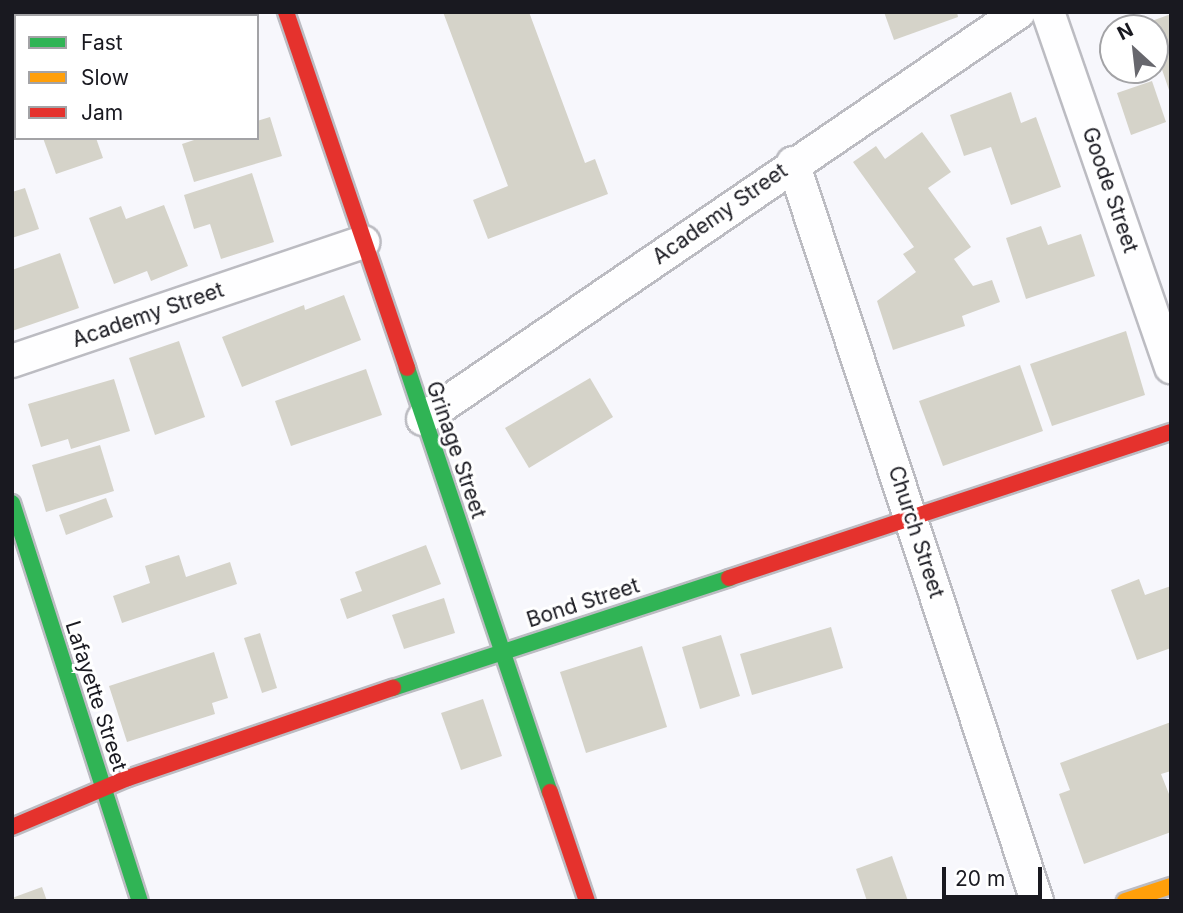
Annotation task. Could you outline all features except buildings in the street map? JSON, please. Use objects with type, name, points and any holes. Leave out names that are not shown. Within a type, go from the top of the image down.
[{"type":"street","name":"Grinage Street","points":[[286,12],[587,901]]},
{"type":"street","name":"Academy Street","points":[[423,419],[793,163],[1019,12]]},
{"type":"street","name":"Goode Street","points":[[1054,14],[1171,367]]},
{"type":"street","name":"Church Street","points":[[793,163],[1037,901]]},
{"type":"street","name":"Academy Street","points":[[12,361],[363,242]]},
{"type":"street","name":"Bond Street","points":[[12,827],[103,787],[502,651],[912,520],[1171,432]]},
{"type":"street","name":"Lafayette Street","points":[[12,503],[140,901]]},
{"type":"street","points":[[1125,901],[1171,886]]},
{"type":"traffic: fast","points":[[407,368],[550,792]]},
{"type":"traffic: fast","points":[[12,503],[140,901]]},
{"type":"traffic: fast","points":[[393,688],[729,578]]},
{"type":"traffic: slow","points":[[1125,901],[1171,886]]},
{"type":"traffic: jam","points":[[286,12],[407,368]]},
{"type":"traffic: jam","points":[[729,578],[1171,432]]},
{"type":"traffic: jam","points":[[12,827],[128,778],[393,688]]},
{"type":"traffic: jam","points":[[550,792],[587,901]]}]
